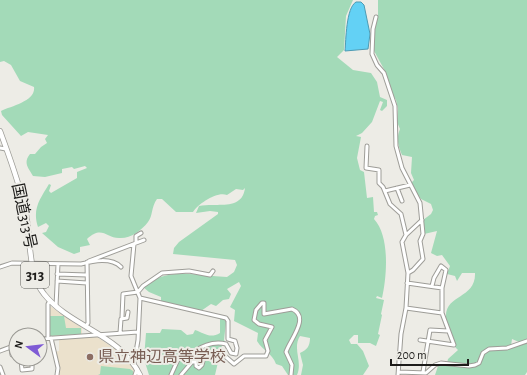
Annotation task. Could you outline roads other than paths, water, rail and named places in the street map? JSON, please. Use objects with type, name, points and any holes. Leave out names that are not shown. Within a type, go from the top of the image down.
[{"type":"highway","name":"国道313号","points":[[0,131],[25,210],[33,264],[39,286],[50,301],[56,306],[119,348],[134,364],[140,375]]},
{"type":"street","points":[[376,17],[373,29],[372,54],[377,65],[384,73],[395,106],[396,146],[402,168],[419,199],[422,220],[423,236],[420,241],[423,259],[413,270],[408,273]]},
{"type":"street","points":[[366,146],[366,168],[379,170],[379,183],[385,191],[386,198],[390,204],[401,214],[406,235]]},
{"type":"street","points":[[0,148],[6,148]]},
{"type":"street","points":[[385,191],[410,185]]},
{"type":"street","points":[[397,188],[402,201]]},
{"type":"street","points":[[422,220],[406,235],[402,244],[408,273],[406,308],[401,334],[399,373],[428,372],[435,365],[441,363],[469,366],[475,365],[478,363],[485,351],[489,349],[507,348],[527,341]]},
{"type":"street","points":[[134,364],[140,298],[131,276],[136,236],[141,233]]},
{"type":"street","points":[[0,267],[12,264],[81,264],[144,240]]},
{"type":"street","points":[[88,262],[114,262],[121,267]]},
{"type":"street","points":[[86,326],[88,323],[88,262]]},
{"type":"street","points":[[56,306],[58,264]]},
{"type":"street","points":[[420,340],[454,345],[442,313],[442,288],[446,270],[441,266],[434,278],[432,286]]},
{"type":"street","points":[[120,333],[123,294],[138,292],[143,286],[162,273],[189,271],[210,275],[213,271]]},
{"type":"street","points":[[58,274],[87,275]]},
{"type":"street","points":[[57,281],[87,283]]},
{"type":"street","points":[[407,283],[442,288]]},
{"type":"street","points":[[140,298],[179,308],[213,314],[226,318],[228,322],[228,339],[235,341],[236,354],[231,353],[226,344],[219,342],[199,347],[190,356],[180,355],[171,375]]},
{"type":"street","points":[[50,301],[48,304],[49,338],[58,368],[57,375]]},
{"type":"street","points":[[181,375],[194,361],[196,362],[196,366],[199,368],[204,357],[212,353],[226,357],[234,364],[244,356],[266,356],[268,351],[265,340],[272,327],[259,324],[254,320],[256,310],[262,303],[264,303],[264,314],[292,309],[299,316],[298,329],[286,352],[292,366],[291,375]]},
{"type":"street","points":[[406,308],[442,313]]},
{"type":"street","points":[[122,318],[126,318],[128,312]]},
{"type":"street","points":[[423,372],[430,330],[448,332]]},
{"type":"street","points":[[49,338],[138,332]]},
{"type":"street","points":[[0,367],[3,375]]},
{"type":"street","points":[[22,367],[22,370],[32,369],[32,367]]},
{"type":"street","points":[[136,375],[137,369]]},
{"type":"water","points":[[356,2],[361,2],[364,5],[370,34],[368,49],[345,51],[348,17],[353,5]]},
{"type":"place","name":"県立神辺高等学校","points":[[90,357]]}]
